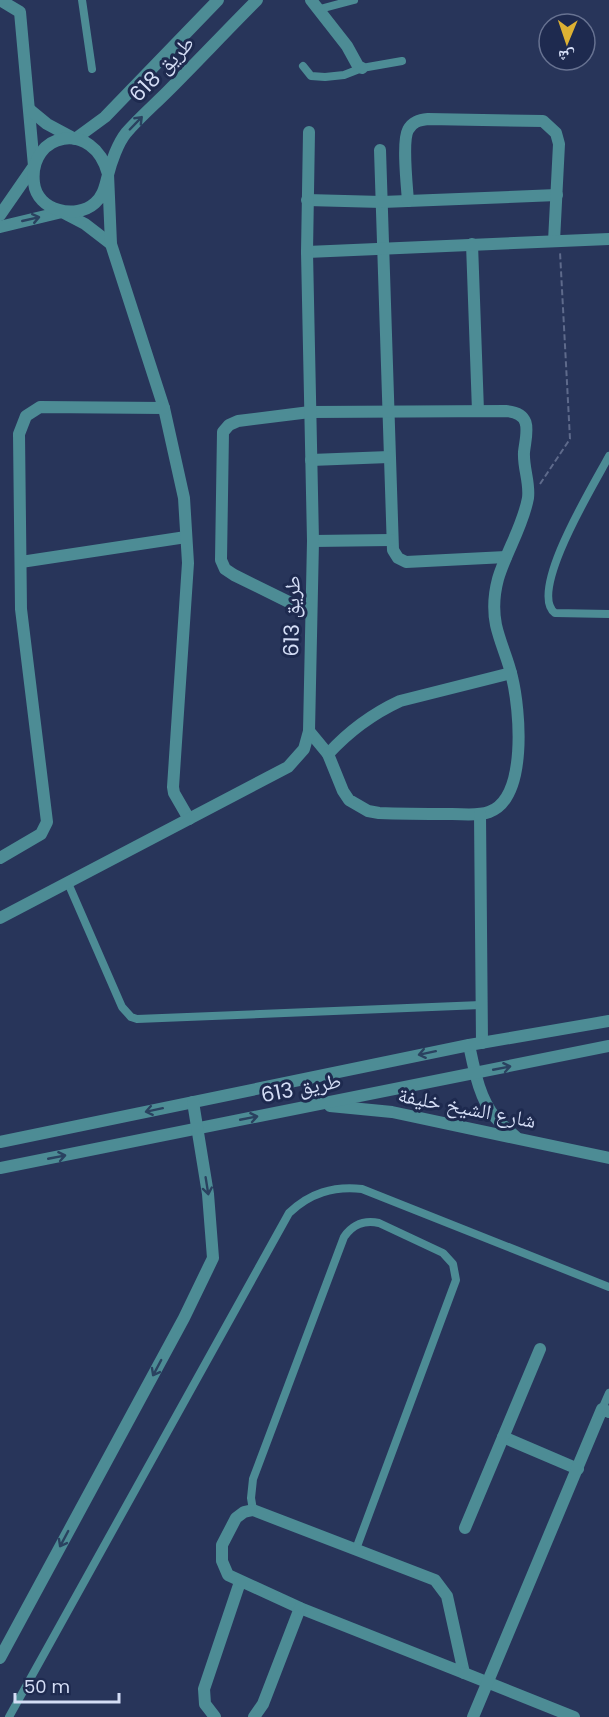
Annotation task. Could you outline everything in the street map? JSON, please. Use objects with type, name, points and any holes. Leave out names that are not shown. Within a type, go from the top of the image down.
[{"type":"street","points":[[0,0],[21,6],[34,186],[44,203],[85,224],[111,244]]},
{"type":"street","name":"طريق 618","points":[[75,138],[105,117],[218,0]]},
{"type":"street","name":"طريق 618","points":[[108,174],[124,135],[257,0]]},
{"type":"street","points":[[315,4],[347,46],[358,66],[362,68]]},
{"type":"street","points":[[30,110],[47,124],[87,142],[98,150],[105,162],[108,174],[111,244],[164,408],[184,498],[188,563],[173,787],[189,819]]},
{"type":"street","points":[[408,201],[406,133],[413,124],[428,119],[536,120],[548,124],[558,138],[557,241]]},
{"type":"street","name":"طريق 613","points":[[0,918],[288,767],[304,749],[309,730],[313,541],[307,252],[309,132]]},
{"type":"street","points":[[0,215],[34,166],[39,154],[49,145],[61,139],[75,138]]},
{"type":"street","points":[[380,150],[394,555],[406,562],[506,557]]},
{"type":"street","points":[[0,227],[62,212],[84,210],[102,196],[108,174]]},
{"type":"street","points":[[307,200],[382,202],[557,195]]},
{"type":"street","points":[[307,252],[609,238]]},
{"type":"street","points":[[472,244],[478,411]]},
{"type":"street","points":[[0,858],[41,834],[47,822],[21,609],[19,434],[26,416],[40,407],[164,408]]},
{"type":"street","points":[[309,730],[328,754],[343,791],[350,800],[368,811],[480,814],[489,812],[505,801],[513,784],[519,728],[516,694],[498,635],[495,612],[496,585],[525,506],[528,488],[524,459],[528,433],[526,422],[512,411],[388,410],[310,412],[238,421],[228,425],[223,432],[221,560],[225,569],[234,575],[311,613]]},
{"type":"street","points":[[311,460],[389,457]]},
{"type":"street","points":[[21,562],[186,537]]},
{"type":"street","points":[[313,541],[392,540]]},
{"type":"street","points":[[328,754],[354,728],[369,717],[400,701],[511,673]]},
{"type":"street","points":[[480,814],[482,1043]]},
{"type":"street","name":"طريق 613","points":[[0,1142],[469,1045],[609,1021]]},
{"type":"street","points":[[469,1045],[475,1073],[490,1109],[495,1118],[517,1138]]},
{"type":"street","name":"طريق 613","points":[[0,1168],[609,1046]]},
{"type":"street","points":[[0,1658],[184,1318],[213,1258],[208,1194],[193,1102]]},
{"type":"street","name":"شارع الشيخ خليفة","points":[[315,1105],[392,1112],[609,1158]]},
{"type":"street","points":[[465,1528],[540,1349]]},
{"type":"street","points":[[473,1717],[578,1469],[606,1411]]},
{"type":"street","points":[[503,1437],[578,1469]]},
{"type":"street","points":[[464,1673],[447,1596],[439,1584],[430,1577],[253,1510],[244,1512],[236,1518],[222,1545],[224,1569],[228,1575],[300,1608],[574,1717]]},
{"type":"street","points":[[215,1717],[205,1704],[204,1689],[240,1582]]},
{"type":"street","points":[[254,1717],[263,1704],[300,1608]]},
{"type":"lane","points":[[82,0],[92,69]]},
{"type":"lane","points":[[315,4],[354,0]]},
{"type":"lane","points":[[303,66],[309,75],[314,77],[344,75],[362,68],[402,61]]},
{"type":"lane","points":[[609,456],[554,564],[548,604],[555,613],[609,614]]},
{"type":"lane","points":[[68,883],[122,1007],[131,1017],[137,1019],[481,1005]]},
{"type":"lane","points":[[9,1717],[289,1213],[297,1205],[317,1193],[328,1190],[362,1189],[609,1287]]},
{"type":"lane","points":[[253,1510],[251,1498],[253,1479],[344,1237],[358,1224],[379,1223],[443,1253],[453,1264],[456,1280],[356,1549]]},
{"type":"lane","points":[[606,1411],[609,1393]]},
{"type":"path","points":[[528,488],[538,488],[570,439],[557,241]]}]
